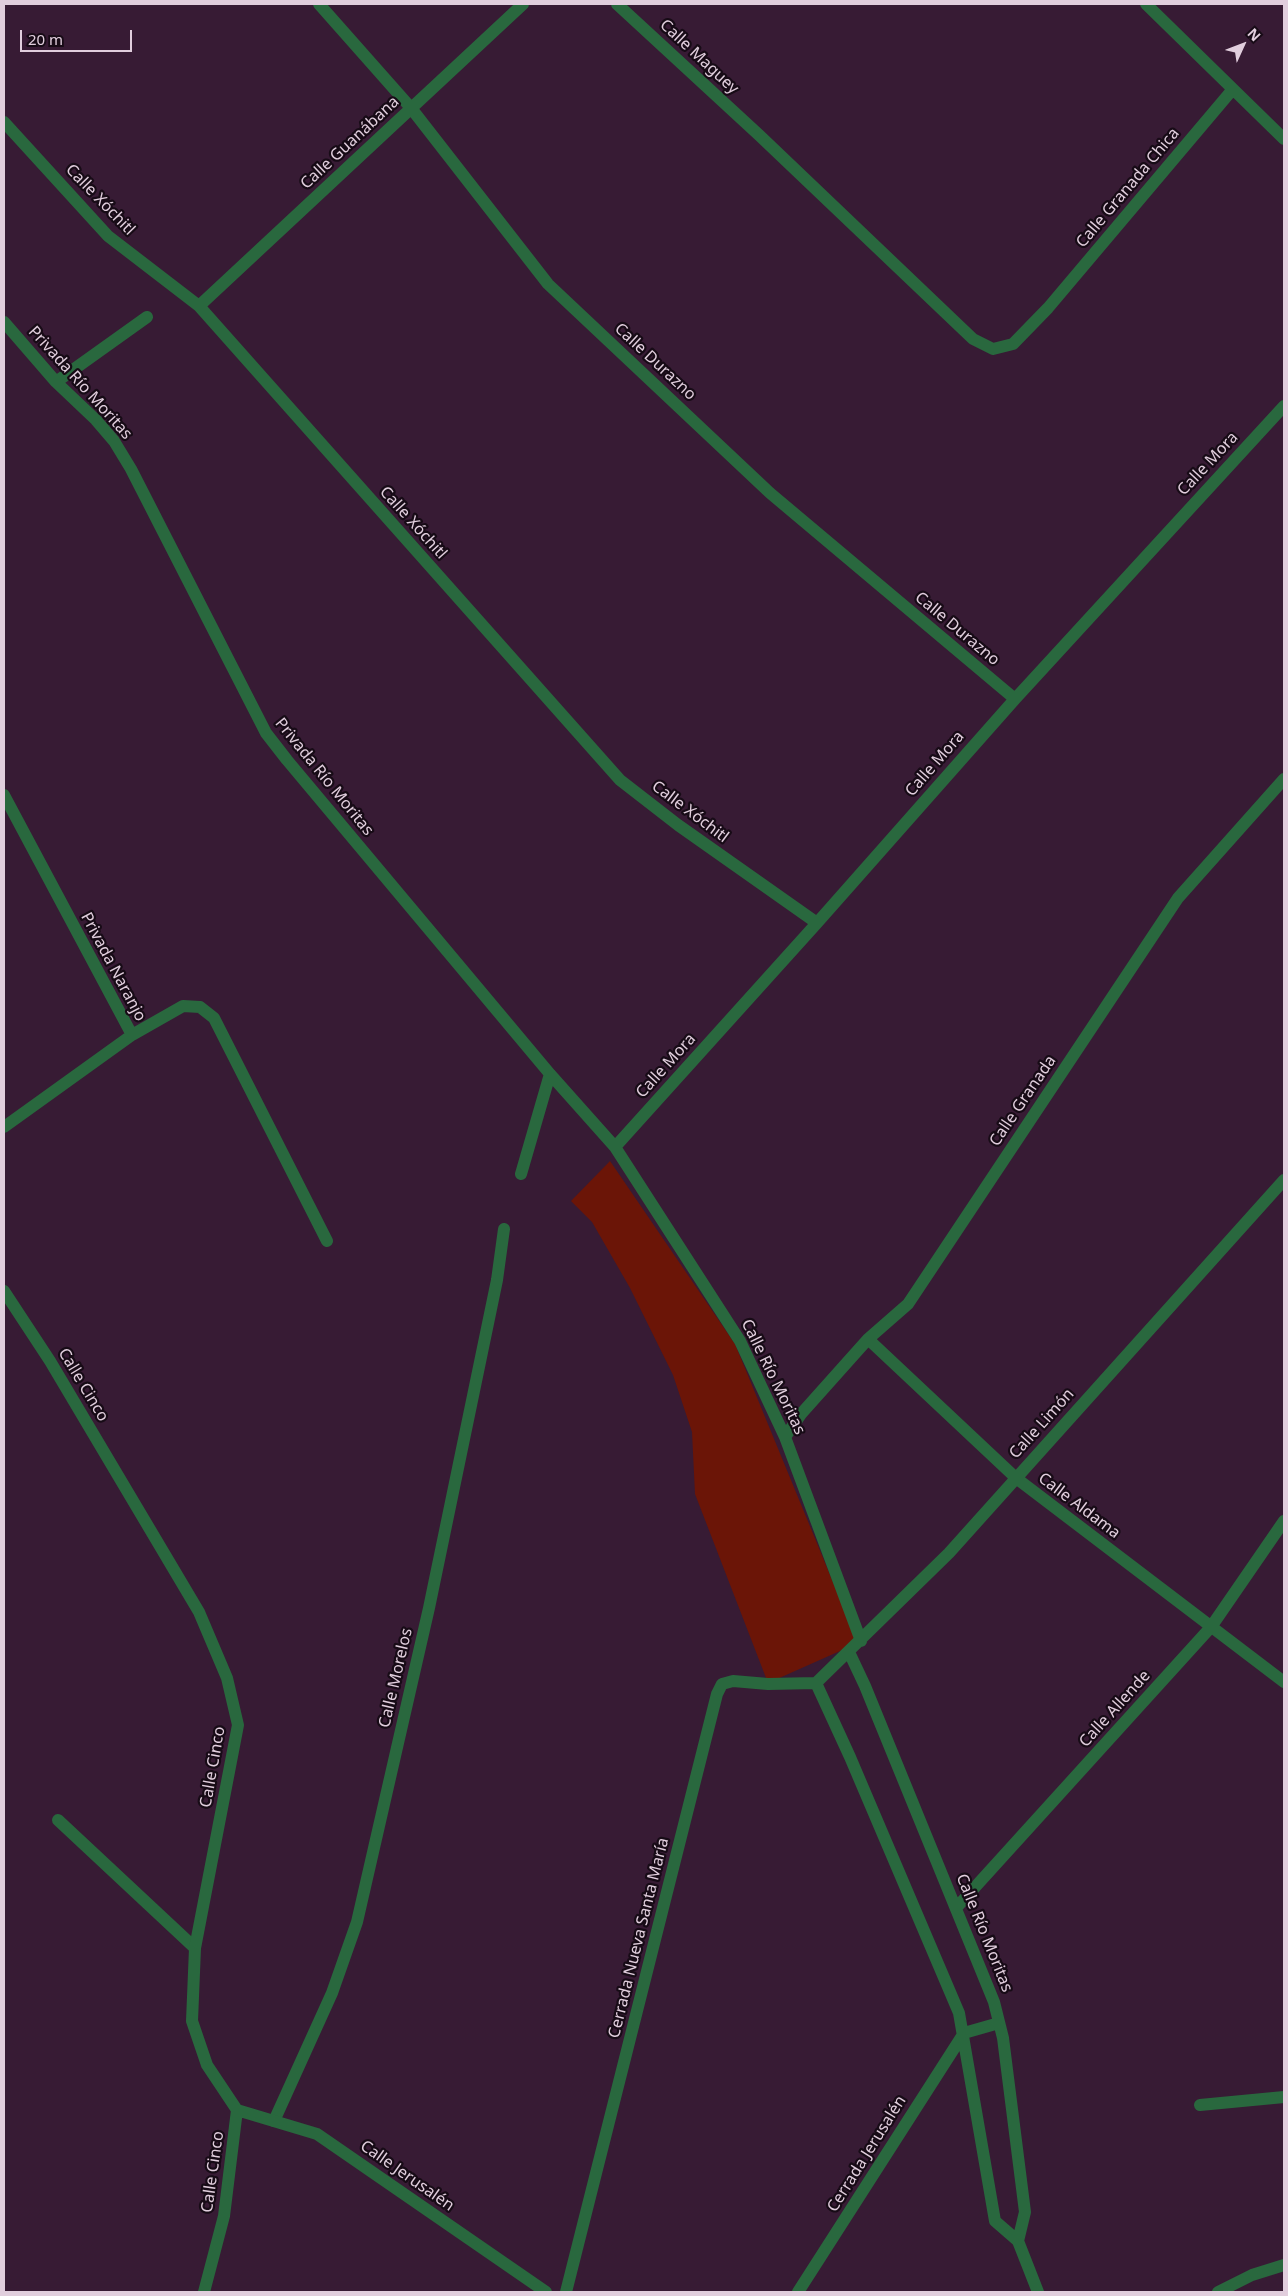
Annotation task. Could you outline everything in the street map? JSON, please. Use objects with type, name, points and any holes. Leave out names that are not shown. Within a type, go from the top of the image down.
[{"type":"street","name":"Calle Durazno","points":[[319,4],[411,108],[548,284],[770,493],[1014,699]]},
{"type":"street","name":"Calle Guanábana","points":[[199,306],[523,4]]},
{"type":"street","name":"Calle Maguey","points":[[617,4],[759,135],[973,339],[993,349],[1013,344],[1048,308]]},
{"type":"street","points":[[1146,4],[1284,139]]},
{"type":"street","name":"Calle Granada Chica","points":[[1048,308],[1233,89]]},
{"type":"street","name":"Calle Xóchitl","points":[[4,122],[108,236],[199,306],[620,780],[678,826],[817,923]]},
{"type":"street","points":[[56,382],[147,317]]},
{"type":"street","name":"Privada Río Moritas","points":[[4,322],[56,382],[96,420],[114,441],[131,469],[266,733],[550,1074],[615,1147]]},
{"type":"street","name":"Calle Mora","points":[[615,1147],[817,923],[1014,699],[1284,406]]},
{"type":"street","name":"Calle Granada","points":[[785,1437],[801,1414],[868,1339],[908,1304],[1178,898],[1284,779]]},
{"type":"street","name":"Privada Naranjo","points":[[4,795],[132,1035],[183,1006],[200,1007],[214,1018],[327,1241]]},
{"type":"street","points":[[4,1127],[132,1035]]},
{"type":"street","points":[[521,1174],[550,1074]]},
{"type":"street","name":"Calle Río Moritas","points":[[615,1147],[740,1341],[785,1437],[861,1641]]},
{"type":"street","name":"Calle Limón","points":[[816,1683],[861,1641],[948,1553],[1284,1180]]},
{"type":"street","name":"Calle Morelos","points":[[274,2121],[332,1993],[357,1922],[429,1608],[497,1280],[504,1229]]},
{"type":"street","name":"Calle Cinco","points":[[4,1291],[55,1370],[199,1612],[227,1678],[238,1725],[196,1948],[192,2021],[207,2065],[237,2110],[224,2216],[204,2292]]},
{"type":"street","name":"Calle Aldama","points":[[868,1339],[1016,1478],[1284,1682]]},
{"type":"street","name":"Calle Allende","points":[[956,1907],[1211,1627],[1284,1521]]},
{"type":"street","name":"Calle Río Moritas","points":[[849,1652],[865,1686],[994,2002],[1003,2038],[1025,2212],[1018,2241]]},
{"type":"street","name":"Cerrada Nueva Santa María","points":[[566,2292],[717,1694],[722,1684],[733,1681],[768,1684],[816,1683]]},
{"type":"street","points":[[816,1683],[850,1757],[959,2013],[964,2032],[995,2221],[1018,2241],[1038,2292]]},
{"type":"street","points":[[58,1820],[196,1948]]},
{"type":"street","points":[[964,2032],[1000,2023]]},
{"type":"street","name":"Cerrada Jerusalén","points":[[798,2292],[964,2032]]},
{"type":"street","points":[[1200,2105],[1284,2097]]},
{"type":"street","name":"Calle Jerusalén","points":[[237,2110],[317,2134],[546,2292]]},
{"type":"street","points":[[1218,2292],[1252,2275],[1284,2265]]},
{"type":"shaded area","points":[[610,1161],[735,1344],[858,1643],[768,1683],[695,1494],[692,1432],[673,1375],[630,1288],[592,1222],[571,1201]]}]
